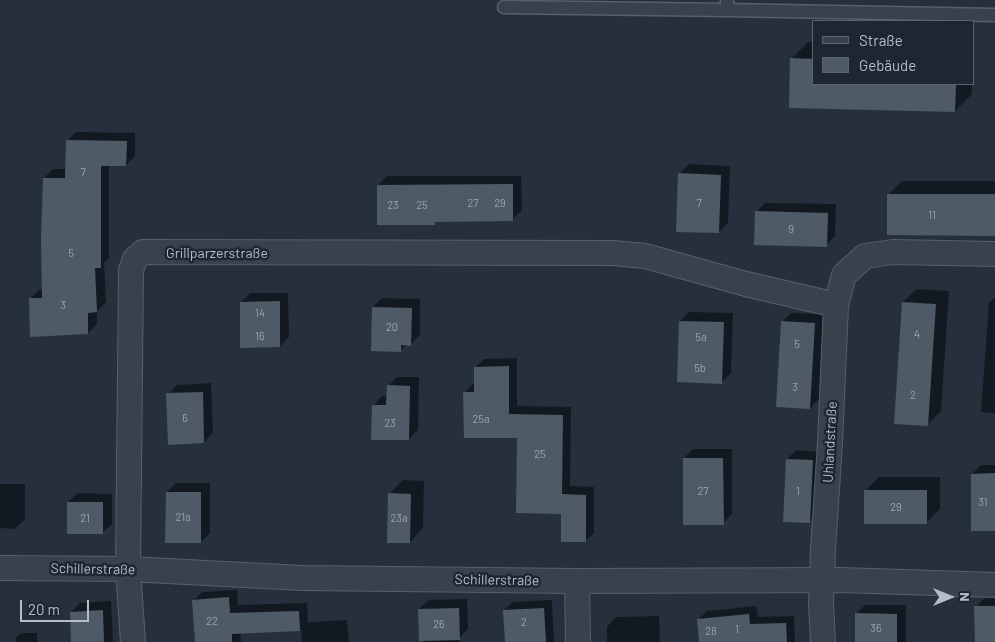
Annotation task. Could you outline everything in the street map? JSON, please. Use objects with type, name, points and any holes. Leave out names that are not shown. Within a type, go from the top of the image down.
[{"type":"street","name":"Grillparzerstraße","points":[[128,569],[131,270],[135,259],[143,252],[612,253],[645,256],[746,284],[836,305]]},
{"type":"street","name":"Uhlandstraße","points":[[823,642],[821,580],[830,443],[836,305],[844,276],[865,256],[893,252],[995,254]]},
{"type":"street","name":"Schillerstraße","points":[[0,568],[128,569],[303,578],[577,581],[821,580],[995,585]]},
{"type":"street","points":[[128,569],[133,642]]},
{"type":"street","points":[[577,581],[578,642]]},
{"type":"lane","points":[[504,8],[727,5],[995,15]]},
{"type":"building","points":[[790,58],[812,59],[812,85],[956,85],[955,112],[789,108]]},
{"type":"building","points":[[66,140],[127,141],[126,166],[101,166],[101,268],[95,268],[97,312],[88,313],[88,334],[30,337],[29,298],[42,298],[43,178],[65,178]]},
{"type":"building","points":[[678,173],[721,175],[719,233],[676,232]]},
{"type":"building","points":[[513,184],[513,221],[435,222],[435,225],[377,225],[377,185]]},
{"type":"building","points":[[887,194],[995,194],[995,236],[887,235]]},
{"type":"building","points":[[755,211],[828,213],[827,247],[754,245]]},
{"type":"building","points":[[280,301],[280,347],[240,348],[240,302]]},
{"type":"building","points":[[902,302],[936,304],[928,426],[894,424]]},
{"type":"building","points":[[372,307],[412,308],[411,346],[401,345],[401,352],[371,351]]},
{"type":"building","points":[[679,321],[724,322],[722,384],[677,382]]},
{"type":"building","points":[[781,321],[815,323],[810,409],[776,407]]},
{"type":"building","points":[[509,366],[509,414],[563,415],[562,494],[586,495],[586,542],[561,542],[561,514],[516,513],[517,438],[464,438],[463,392],[474,392],[474,367]]},
{"type":"building","points":[[387,385],[410,386],[409,440],[371,440],[372,405],[386,405]]},
{"type":"building","points":[[203,392],[204,443],[168,445],[166,393]]},
{"type":"building","points":[[683,458],[723,458],[724,525],[683,525]]},
{"type":"building","points":[[786,459],[813,460],[810,523],[783,522]]},
{"type":"building","points":[[995,473],[995,531],[971,531],[971,474]]},
{"type":"building","points":[[864,490],[927,490],[927,524],[864,524]]},
{"type":"building","points":[[166,492],[201,492],[201,543],[165,543]]},
{"type":"building","points":[[388,493],[411,494],[410,543],[387,543]]},
{"type":"building","points":[[67,502],[103,502],[103,534],[67,534]]},
{"type":"building","points":[[229,597],[230,613],[299,611],[300,631],[232,634],[232,642],[195,642],[192,600]]},
{"type":"building","points":[[974,606],[995,606],[995,642],[975,642]]},
{"type":"building","points":[[459,608],[460,640],[419,641],[418,609]]},
{"type":"building","points":[[544,608],[546,642],[505,642],[503,610]]},
{"type":"building","points":[[103,610],[104,642],[71,642],[70,612]]},
{"type":"building","points":[[855,613],[897,614],[897,642],[855,642]]},
{"type":"building","points":[[749,614],[750,624],[786,623],[787,642],[699,642],[697,619]]}]
